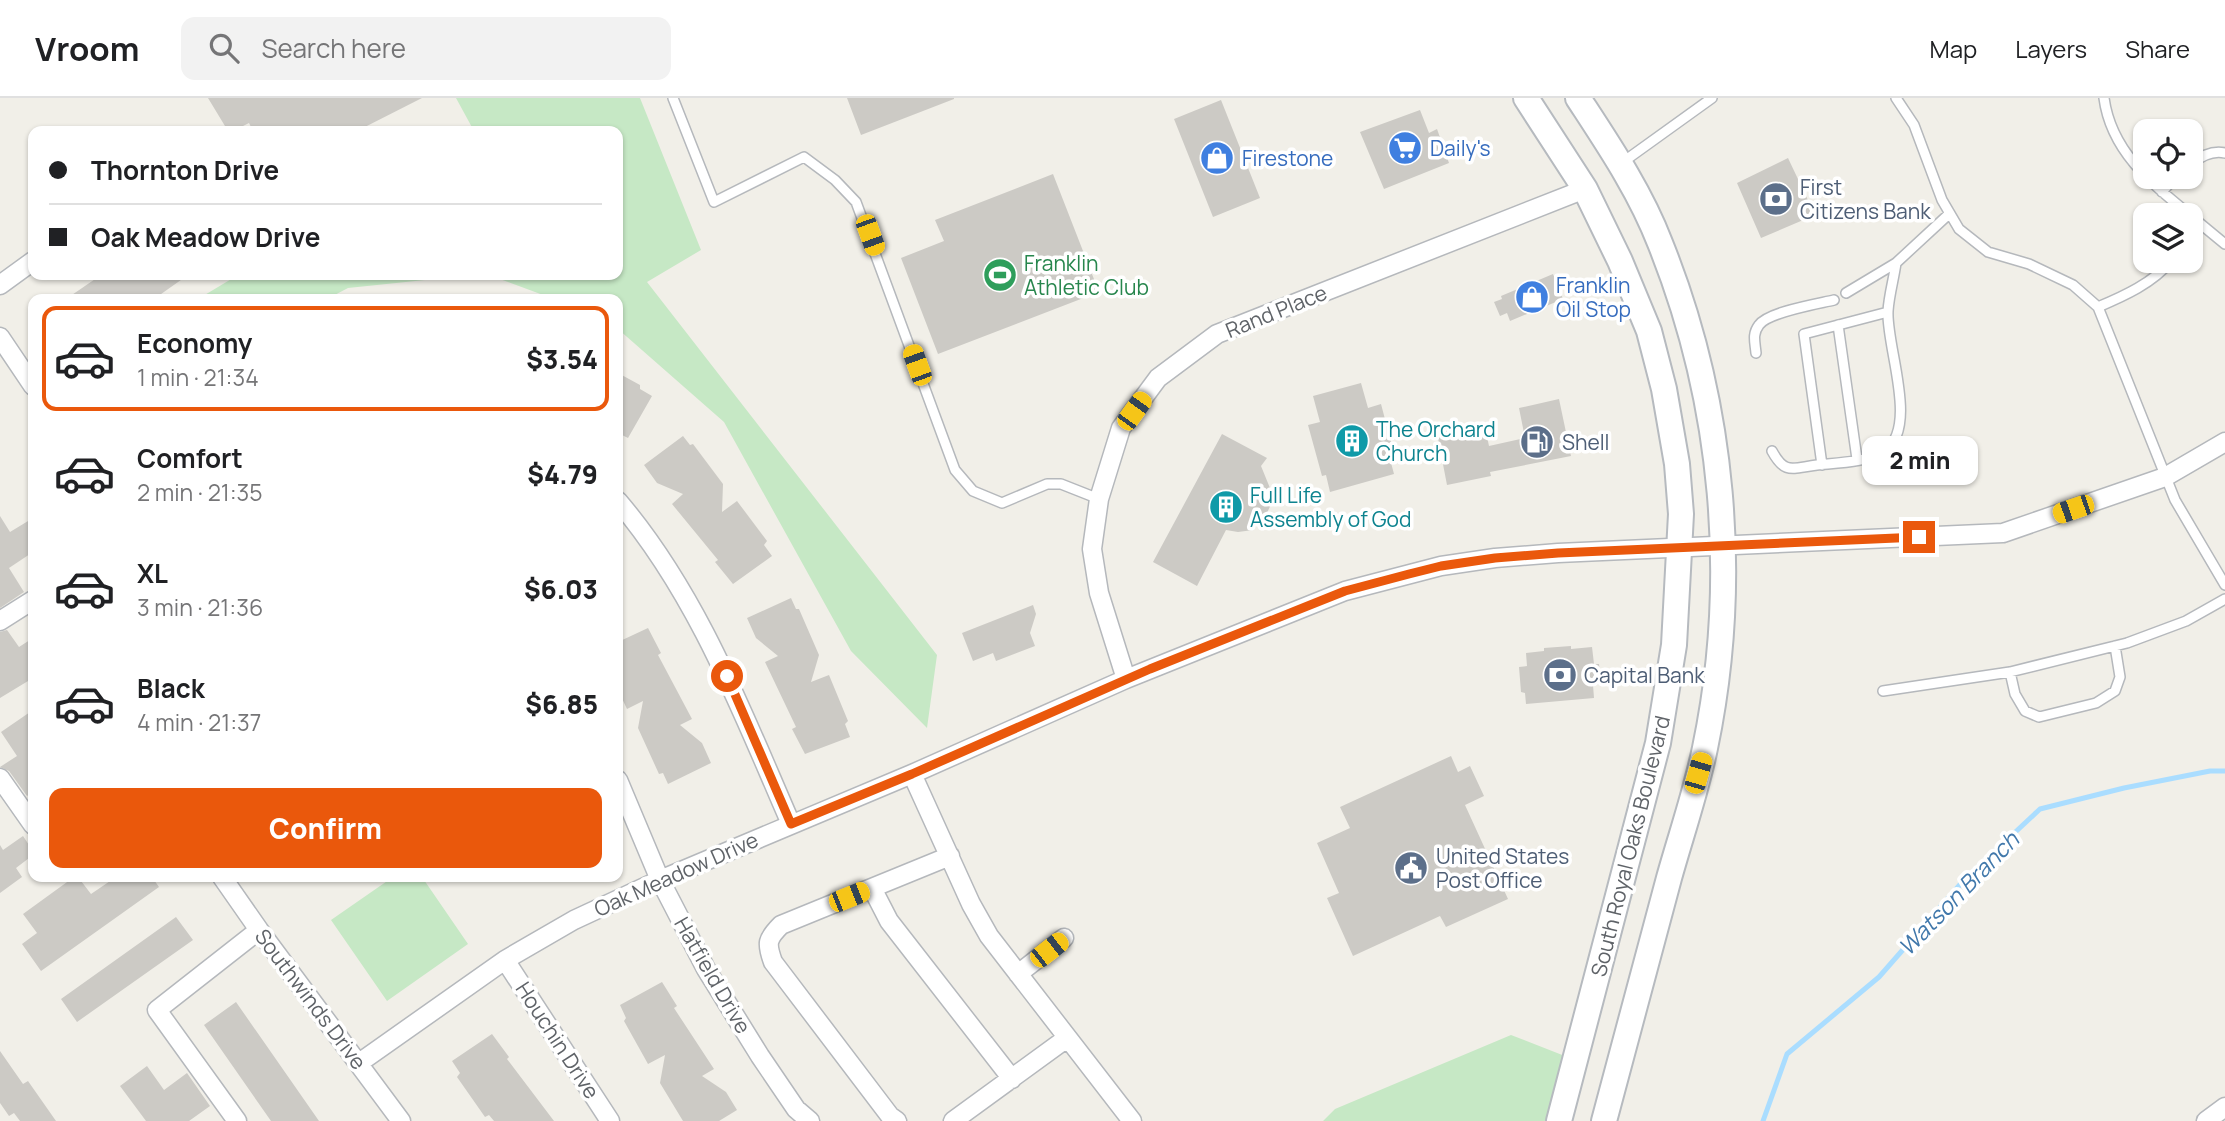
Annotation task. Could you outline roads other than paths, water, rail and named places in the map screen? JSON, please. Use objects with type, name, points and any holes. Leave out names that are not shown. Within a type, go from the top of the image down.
[{"type":"main road","name":"South Royal Oaks Boulevard","points":[[1526,98],[1585,189],[1620,261],[1651,341],[1664,389],[1681,514],[1674,645],[1658,743],[1559,1121]]},
{"type":"main road","name":"South Royal Oaks Boulevard","points":[[1578,98],[1620,164],[1659,240],[1685,311],[1702,377],[1716,458],[1724,546],[1720,643],[1705,749],[1604,1121]]},
{"type":"street","name":"Rand Place","points":[[1126,679],[1100,593],[1092,549],[1099,499],[1121,428],[1158,378],[1217,334],[1585,189]]},
{"type":"street","points":[[0,285],[28,265]]},
{"type":"street","points":[[0,337],[28,379]]},
{"type":"street","name":"Oak Meadow Drive","points":[[359,1063],[505,960],[574,920],[660,880],[912,774],[1126,679],[1345,591],[1430,569],[1495,558],[2003,533],[2165,477],[2225,442]]},
{"type":"street","points":[[623,508],[679,585],[727,676],[791,824]]},
{"type":"street","points":[[0,621],[28,603]]},
{"type":"street","points":[[912,774],[971,904],[989,936],[1132,1121]]},
{"type":"street","points":[[0,778],[28,818]]},
{"type":"street","name":"Hatfield Drive","points":[[623,792],[660,880],[706,969],[796,1109],[810,1121]]},
{"type":"street","points":[[897,1121],[890,1116],[773,962],[769,939],[781,925],[950,856]]},
{"type":"street","name":"Southwinds Drive","points":[[225,882],[401,1121]]},
{"type":"street","points":[[872,888],[889,921],[1012,1079]]},
{"type":"street","points":[[237,1121],[157,1010],[259,930]]},
{"type":"street","points":[[1018,974],[1064,939]]},
{"type":"street","name":"Houchin Drive","points":[[505,960],[610,1121]]},
{"type":"street","points":[[953,1121],[1067,1038]]},
{"type":"street","points":[[2206,1121],[2225,1107]]},
{"type":"lane","points":[[673,98],[714,202],[804,157],[835,180],[856,202],[955,470],[972,491],[1002,503],[1046,484],[1060,484],[1099,499]]},
{"type":"lane","points":[[1620,164],[1712,98]]},
{"type":"lane","points":[[1896,98],[1914,125],[1949,214],[1959,229],[1988,252],[2029,264],[2073,285],[2098,307],[2175,500],[2225,584]]},
{"type":"lane","points":[[2104,98],[2119,140],[2135,167],[2175,203]]},
{"type":"lane","points":[[2203,155],[2225,153]]},
{"type":"lane","points":[[1846,293],[1896,263],[1949,214]]},
{"type":"lane","points":[[2203,227],[2225,244]]},
{"type":"lane","points":[[1772,451],[1779,464],[1786,468],[1822,465],[1876,456],[1897,438],[1901,411],[1888,312],[1896,263]]},
{"type":"lane","points":[[2098,307],[2126,295],[2160,273]]},
{"type":"lane","points":[[1756,353],[1754,334],[1760,322],[1834,300]]},
{"type":"lane","points":[[1822,465],[1804,334],[1888,312]]},
{"type":"lane","points":[[1838,325],[1857,459]]},
{"type":"lane","points":[[1883,691],[2010,672],[2115,646],[2186,621],[2225,599]]},
{"type":"lane","points":[[2010,672],[2015,695],[2025,711],[2039,717],[2096,703],[2115,691],[2120,677],[2115,646]]},
{"type":"waterway","name":"Watson Branch","points":[[1763,1121],[1787,1054],[1879,977],[1964,880],[2040,809],[2124,788],[2210,771],[2225,771]]},
{"type":"place","name":"Daily's","points":[[1405,148]]},
{"type":"place","name":"Firestone","points":[[1217,158]]},
{"type":"place","name":"First Citizens Bank","points":[[1776,199]]},
{"type":"place","name":"Franklin Athletic Club","points":[[1000,275]]},
{"type":"place","name":"Franklin Oil Stop","points":[[1532,297]]},
{"type":"place","name":"The Orchard Church","points":[[1352,441]]},
{"type":"place","name":"Shell","points":[[1537,442]]},
{"type":"place","name":"Full Life Assembly of God","points":[[1226,507]]},
{"type":"place","name":"Capital Bank","points":[[1560,675]]},
{"type":"place","name":"United States Post Office","points":[[1411,868]]}]
